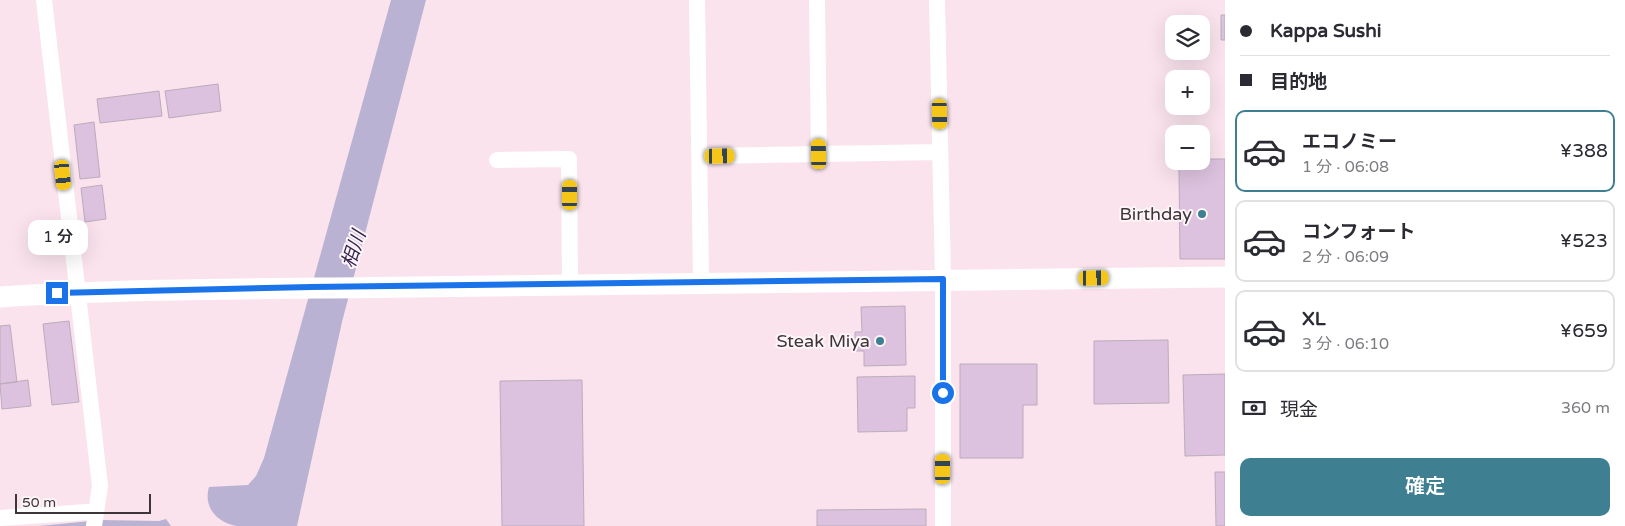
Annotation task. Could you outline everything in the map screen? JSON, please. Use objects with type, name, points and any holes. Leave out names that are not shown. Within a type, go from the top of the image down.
[{"type":"street","points":[[44,0],[76,292],[100,486],[94,520]]},
{"type":"street","points":[[697,0],[702,281]]},
{"type":"street","points":[[816,0],[819,154]]},
{"type":"street","points":[[937,0],[943,279],[943,526]]},
{"type":"street","points":[[700,156],[940,152]]},
{"type":"street","points":[[497,160],[569,159],[570,284]]},
{"type":"street","points":[[0,297],[76,292],[311,287],[409,287],[702,281],[1225,277]]},
{"type":"street","points":[[0,518],[88,512],[94,520]]},
{"type":"water","name":"相川","points":[[391,0],[426,0],[342,322],[297,526],[237,526],[230,524],[213,513],[208,501],[209,487],[248,485],[256,476],[264,458]]},
{"type":"water","points":[[166,519],[171,526],[39,526],[101,520],[159,521]]},
{"type":"building","points":[[1221,15],[1225,15],[1225,40],[1221,40]]},
{"type":"building","points":[[218,84],[221,111],[169,118],[165,91]]},
{"type":"building","points":[[159,91],[162,116],[100,123],[97,99]]},
{"type":"building","points":[[94,122],[100,177],[80,179],[74,125]]},
{"type":"building","name":"Birthday","points":[[1210,159],[1225,159],[1225,259],[1180,259],[1179,170],[1210,170]]},
{"type":"building","points":[[102,185],[106,219],[85,222],[81,188]]},
{"type":"building","name":"Steak Miya","points":[[905,306],[906,365],[864,366],[864,351],[855,351],[855,332],[862,332],[861,307]]},
{"type":"building","points":[[69,321],[79,402],[52,405],[43,324]]},
{"type":"building","points":[[10,325],[17,382],[0,384],[0,326]]},
{"type":"building","points":[[1168,340],[1169,403],[1094,404],[1094,341]]},
{"type":"building","points":[[960,364],[1037,364],[1037,405],[1023,405],[1023,458],[960,458]]},
{"type":"building","points":[[1225,374],[1225,455],[1185,456],[1183,375]]},
{"type":"building","points":[[915,376],[915,408],[907,408],[907,431],[858,432],[857,377]]},
{"type":"building","points":[[28,380],[31,406],[2,409],[0,384]]},
{"type":"building","points":[[582,380],[584,526],[502,526],[500,381]]},
{"type":"building","points":[[1215,472],[1225,472],[1225,526],[1216,526]]},
{"type":"building","points":[[926,509],[926,526],[817,526],[817,510]]},
{"type":"place","name":"Birthday","points":[[1202,214]]},
{"type":"place","name":"Steak Miya","points":[[880,341]]},
{"type":"route","points":[[57,293],[311,287],[943,279],[943,393]]}]
